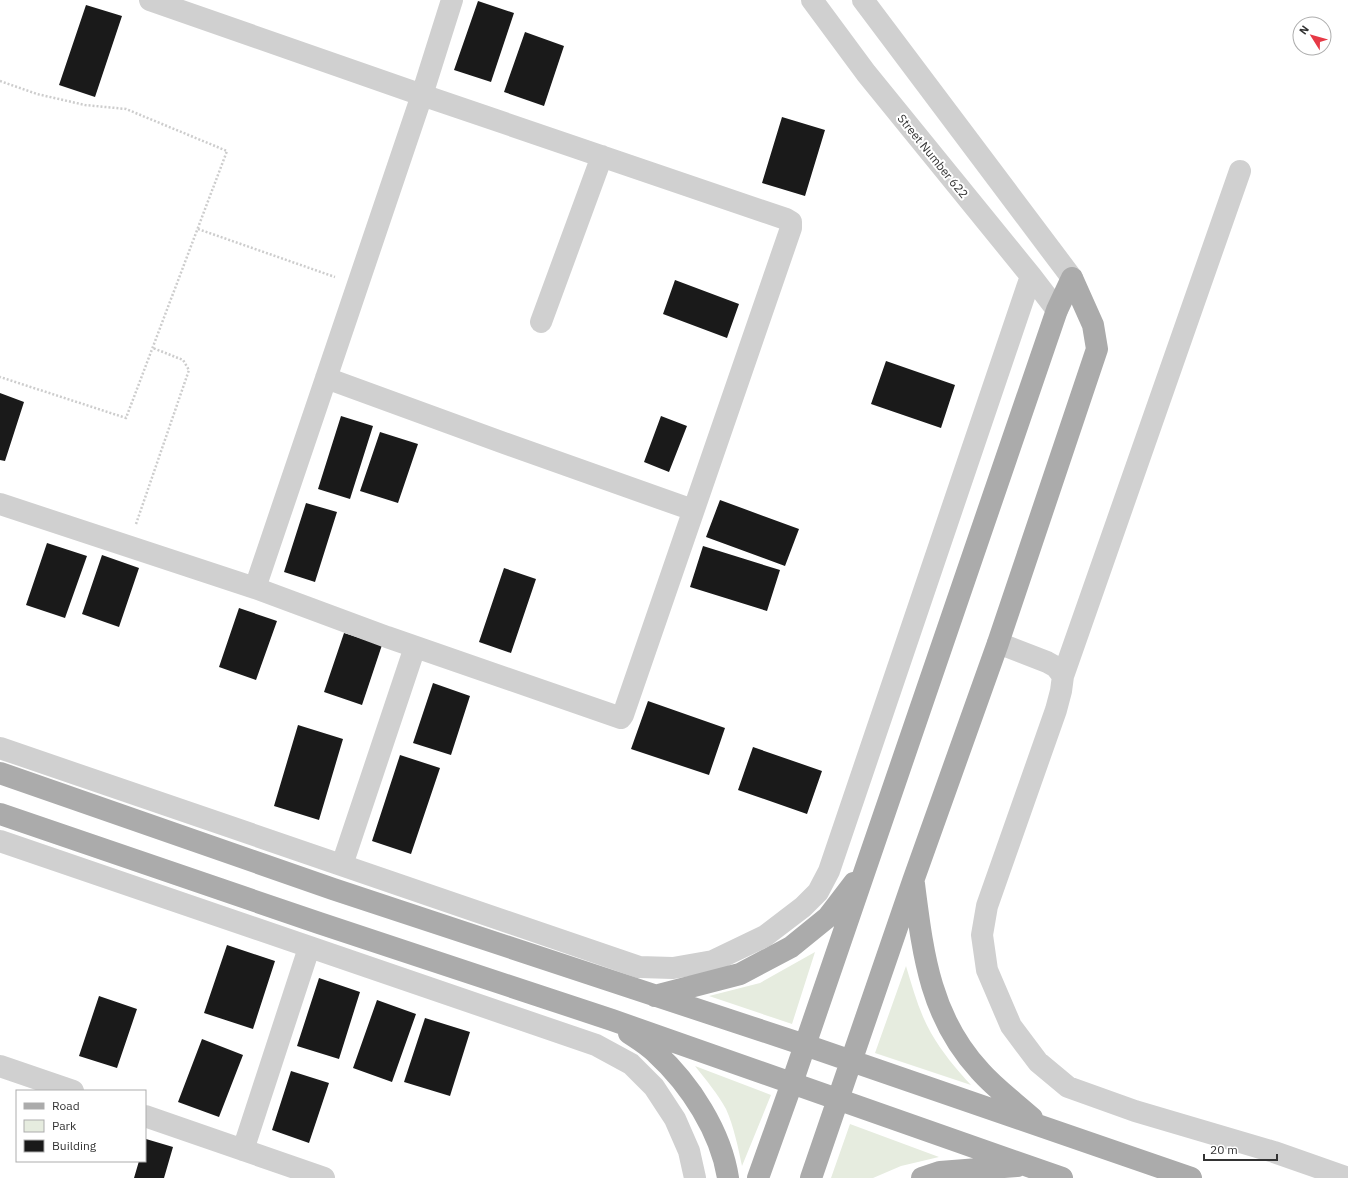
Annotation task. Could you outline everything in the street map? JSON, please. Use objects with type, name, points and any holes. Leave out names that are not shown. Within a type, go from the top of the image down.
[{"type":"main road","points":[[758,1178],[792,1083],[1057,310],[1072,278]]},
{"type":"main road","points":[[811,1178],[913,881],[998,643],[1097,349],[1093,325],[1072,278]]},
{"type":"main road","points":[[0,773],[333,890],[805,1045],[1192,1178]]},
{"type":"main road","points":[[0,814],[319,923],[612,1020],[1062,1178]]},
{"type":"main road","points":[[655,996],[740,974],[791,947],[828,917],[865,868]]},
{"type":"main road","points":[[913,881],[923,949],[933,988],[946,1024],[963,1051],[980,1071],[1039,1125]]},
{"type":"main road","points":[[612,1020],[656,1053],[680,1078],[706,1114],[726,1162],[728,1178]]},
{"type":"main road","points":[[922,1178],[940,1172],[1026,1165]]},
{"type":"street","points":[[0,504],[255,588],[415,647],[621,718],[788,235],[791,222],[786,219],[422,95],[150,0]]},
{"type":"street","points":[[255,588],[422,95],[452,0]]},
{"type":"street","name":"Street Number 622","points":[[812,0],[866,74],[1057,310]]},
{"type":"street","points":[[863,0],[1072,278]]},
{"type":"street","points":[[541,322],[602,156]]},
{"type":"street","points":[[1240,171],[1063,676],[1056,710],[987,906],[982,936],[986,970],[1011,1026],[1038,1062],[1068,1087],[1135,1111],[1274,1152],[1348,1178]]},
{"type":"street","points":[[0,748],[639,967],[673,968],[713,961],[765,936],[803,907],[818,892],[829,871],[1031,276]]},
{"type":"street","points":[[326,378],[693,510]]},
{"type":"street","points":[[998,643],[1047,662],[1056,667],[1063,676]]},
{"type":"street","points":[[342,865],[415,647]]},
{"type":"street","points":[[0,841],[596,1046],[630,1064],[654,1087],[675,1119],[689,1151],[695,1178]]},
{"type":"street","points":[[243,1150],[310,948]]},
{"type":"street","points":[[0,1066],[70,1090]]},
{"type":"street","points":[[146,1116],[324,1178]]},
{"type":"path","points":[[0,81],[37,94],[85,105],[126,110],[227,151],[126,418],[0,377]]},
{"type":"path","points":[[198,229],[358,285]]},
{"type":"path","points":[[128,547],[189,370],[183,360],[153,348]]},
{"type":"green space","points":[[815,952],[792,1024],[709,996],[760,983]]},
{"type":"green space","points":[[906,966],[920,1009],[931,1033],[960,1073],[971,1085],[875,1053]]},
{"type":"green space","points":[[695,1066],[771,1095],[742,1166],[734,1130],[726,1109],[716,1092]]},
{"type":"green space","points":[[850,1124],[939,1157],[901,1166],[873,1178],[831,1178]]},
{"type":"building","points":[[478,1],[514,13],[491,82],[454,70]]},
{"type":"building","points":[[86,5],[122,16],[95,97],[59,85]]},
{"type":"building","points":[[525,32],[564,46],[544,106],[504,92]]},
{"type":"building","points":[[782,117],[825,130],[805,196],[762,183]]},
{"type":"building","points":[[675,280],[739,304],[727,338],[663,314]]},
{"type":"building","points":[[886,361],[955,385],[941,428],[871,404]]},
{"type":"building","points":[[0,393],[24,402],[5,461],[0,460]]},
{"type":"building","points":[[341,416],[373,426],[350,499],[318,489]]},
{"type":"building","points":[[661,416],[687,426],[669,472],[644,462]]},
{"type":"building","points":[[380,432],[418,444],[398,503],[360,491]]},
{"type":"building","points":[[720,500],[799,529],[785,566],[706,537]]},
{"type":"building","points":[[306,503],[337,512],[315,582],[284,572]]},
{"type":"building","points":[[47,543],[87,556],[65,618],[26,605]]},
{"type":"building","points":[[703,546],[780,570],[767,611],[690,587]]},
{"type":"building","points":[[102,555],[139,568],[119,627],[82,614]]},
{"type":"building","points":[[504,568],[536,579],[511,653],[479,642]]},
{"type":"building","points":[[239,608],[277,621],[256,680],[219,667]]},
{"type":"building","points":[[344,633],[382,645],[362,705],[324,692]]},
{"type":"building","points":[[433,683],[470,696],[451,755],[413,743]]},
{"type":"building","points":[[648,701],[725,728],[709,775],[631,749]]},
{"type":"building","points":[[298,725],[343,739],[319,820],[274,806]]},
{"type":"building","points":[[753,747],[822,771],[807,814],[738,790]]},
{"type":"building","points":[[400,755],[440,768],[411,854],[372,841]]},
{"type":"building","points":[[227,945],[275,961],[253,1029],[204,1013]]},
{"type":"building","points":[[319,978],[360,992],[339,1059],[297,1046]]},
{"type":"building","points":[[99,996],[137,1009],[117,1068],[79,1056]]},
{"type":"building","points":[[377,1000],[416,1014],[392,1082],[353,1068]]},
{"type":"building","points":[[425,1018],[470,1032],[450,1096],[404,1082]]},
{"type":"building","points":[[202,1039],[243,1055],[219,1117],[178,1102]]},
{"type":"building","points":[[291,1071],[329,1083],[309,1143],[272,1130]]},
{"type":"building","points":[[146,1139],[173,1147],[164,1178],[134,1178],[139,1162],[146,1162]]}]
